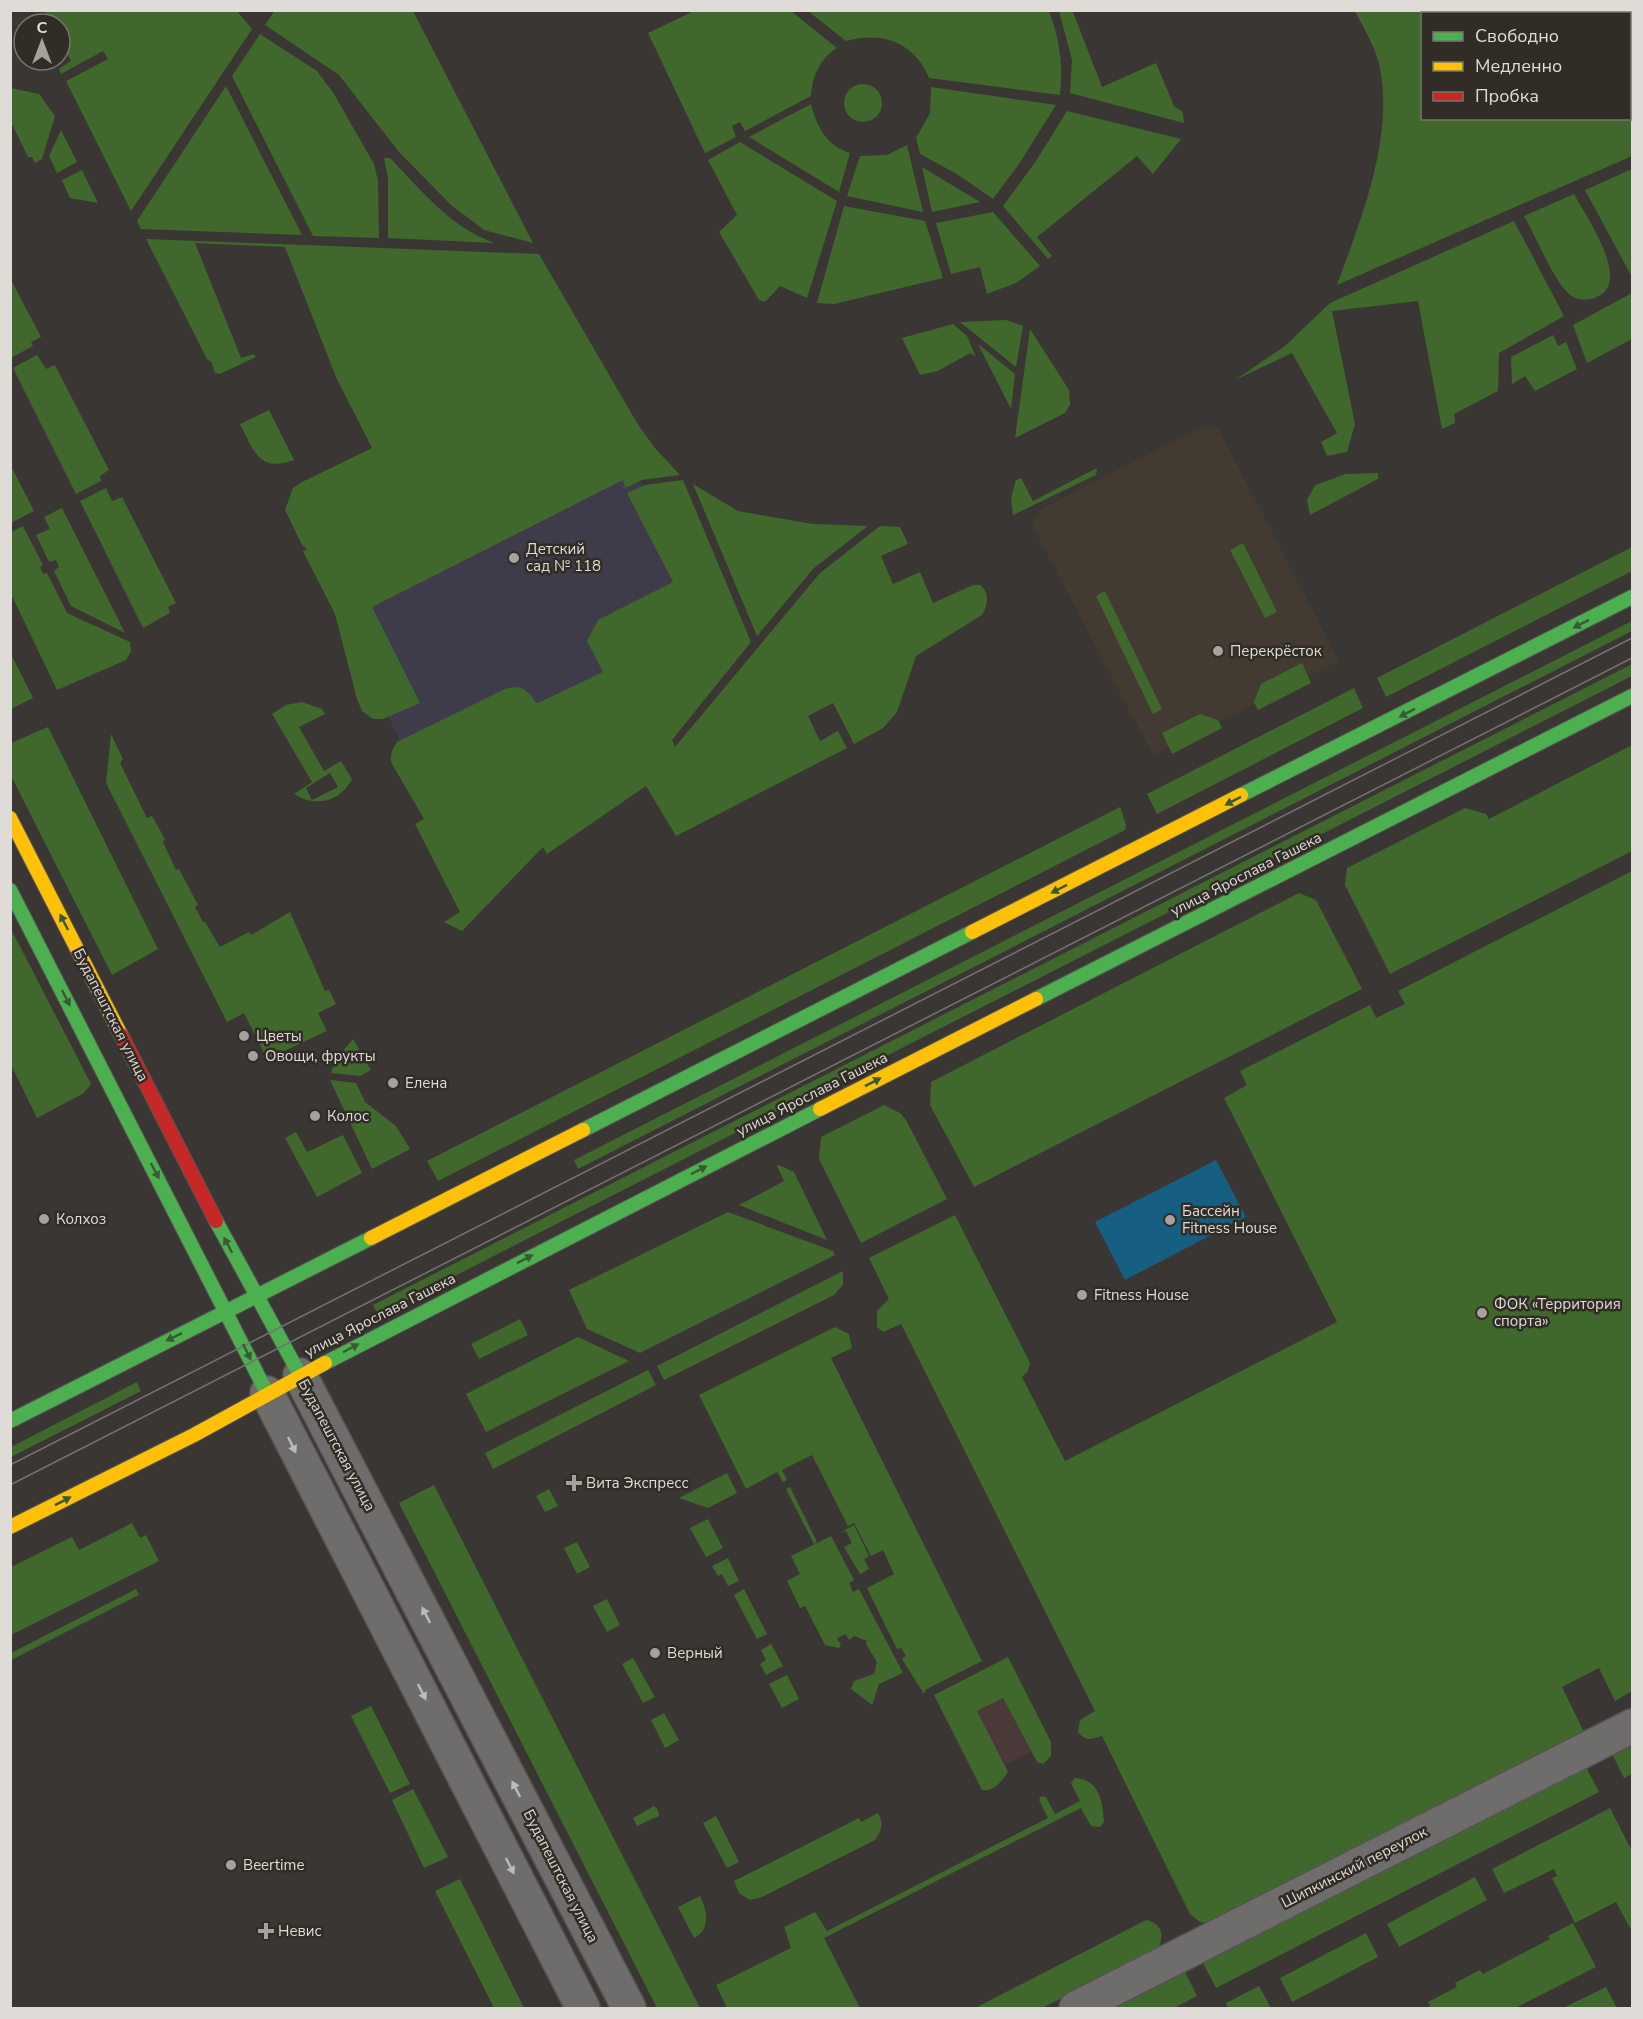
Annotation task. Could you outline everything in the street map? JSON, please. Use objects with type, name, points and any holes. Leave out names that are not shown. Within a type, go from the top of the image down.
[{"type":"street","points":[[10,1421],[1632,597]]},
{"type":"street","name":"улица Ярослава Гашека","points":[[10,1527],[194,1435],[300,1375],[1632,696]]},
{"type":"street","name":"Будапештская улица","points":[[10,818],[256,1296],[300,1375],[629,2008]]},
{"type":"street","points":[[10,890],[583,2008]]},
{"type":"street","name":"Шипкинский переулок","points":[[1076,2008],[1632,1726]]},
{"type":"shaded area","name":"Детский сад № 118","points":[[537,281],[733,661],[435,817],[375,688],[325,495],[408,449]]},
{"type":"shaded area","points":[[1201,427],[1218,428],[1339,661],[1153,755],[1032,525],[1041,509]]},
{"type":"shaded area","points":[[1003,1698],[1031,1752],[1005,1765],[976,1711]]},
{"type":"green space","points":[[275,10],[413,11],[533,243],[484,230],[451,205],[399,152],[339,75],[265,25]]},
{"type":"green space","points":[[237,11],[252,29],[131,211],[66,81],[108,59],[103,51],[72,68],[72,12],[46,12]]},
{"type":"green space","points":[[694,11],[791,11],[837,48],[826,57],[818,69],[811,96],[745,131],[740,122],[732,126],[736,137],[705,153],[648,33]]},
{"type":"green space","points":[[808,11],[1049,11],[1060,52],[1060,95],[929,78],[923,66],[906,48],[884,39],[859,38],[846,41]]},
{"type":"green space","points":[[1059,11],[1075,11],[1073,12],[1102,87],[1156,63],[1174,106],[1183,112],[1184,123],[1070,93],[1072,60]]},
{"type":"green space","points":[[1355,11],[1493,11],[1421,12],[1421,120],[1631,120],[1632,85],[1632,156],[1337,285],[1372,182],[1382,127],[1381,74],[1371,41]]},
{"type":"green space","points":[[1632,11],[1632,84],[1631,12],[1616,12]]},
{"type":"green space","points":[[260,34],[317,71],[334,94],[374,164],[378,181],[379,238],[313,236],[232,76]]},
{"type":"green space","points":[[863,84],[876,90],[882,103],[876,116],[863,122],[850,116],[844,103],[850,90]]},
{"type":"green space","points":[[226,86],[302,235],[141,229],[137,221]]},
{"type":"green space","points":[[931,87],[1056,105],[1019,164],[993,199],[957,174],[920,154],[916,138],[930,113]]},
{"type":"green space","points":[[11,88],[39,94],[55,116],[42,159],[35,163],[32,157],[28,157],[11,122]]},
{"type":"green space","points":[[811,104],[819,127],[824,134],[835,145],[850,153],[839,192],[749,137]]},
{"type":"green space","points":[[1067,111],[1181,139],[1153,174],[1137,156],[1037,237],[1052,256],[1048,259],[1003,206],[1036,161]]},
{"type":"green space","points":[[61,130],[77,162],[57,173],[49,156]]},
{"type":"green space","points":[[740,142],[837,201],[807,298],[780,286],[765,302],[759,300],[719,232],[737,215],[708,160]]},
{"type":"green space","points":[[907,145],[923,212],[847,196],[860,156],[887,155]]},
{"type":"green space","points":[[384,158],[390,158],[451,218],[479,237],[495,243],[388,238],[388,178]]},
{"type":"green space","points":[[922,167],[980,202],[932,212]]},
{"type":"green space","points":[[1632,169],[1632,277],[1585,190]]},
{"type":"green space","points":[[82,170],[98,203],[70,198],[62,180]]},
{"type":"green space","points":[[1574,194],[1604,250],[1609,265],[1610,280],[1605,291],[1594,298],[1574,297],[1562,286],[1524,216]]},
{"type":"green space","points":[[844,206],[925,221],[943,278],[834,304],[817,303]]},
{"type":"green space","points":[[993,212],[1040,266],[1016,283],[987,294],[980,267],[951,274],[936,223]]},
{"type":"green space","points":[[1514,221],[1564,316],[1499,353],[1498,391],[1454,414],[1455,423],[1442,429],[1418,301],[1332,311],[1355,424],[1347,452],[1327,456],[1321,442],[1337,433],[1292,353],[1235,380],[1285,346],[1330,303]]},
{"type":"green space","points":[[146,239],[539,254],[637,423],[654,447],[680,475],[642,480],[625,488],[623,480],[372,607],[420,703],[383,719],[373,719],[362,711],[335,614],[303,551],[307,549],[302,545],[285,510],[293,488],[372,448],[336,377],[285,247],[195,243],[241,358],[254,354],[256,357],[220,374],[215,373],[212,363],[207,359]]},
{"type":"green space","points":[[10,278],[41,337],[31,342],[33,346],[11,358]]},
{"type":"green space","points":[[1632,293],[1632,339],[1587,363],[1573,325]]},
{"type":"green space","points":[[1006,320],[1023,326],[1016,367],[960,322]]},
{"type":"green space","points":[[953,324],[967,336],[976,357],[970,353],[938,371],[920,375],[902,338]]},
{"type":"green space","points":[[1030,329],[1069,390],[1070,405],[1065,413],[1015,438]]},
{"type":"green space","points":[[1553,335],[1558,346],[1566,342],[1577,369],[1535,391],[1525,376],[1512,384],[1511,357]]},
{"type":"green space","points":[[978,344],[1015,374],[1011,409]]},
{"type":"green space","points":[[37,355],[46,369],[55,365],[109,470],[100,476],[101,481],[76,494],[13,368]]},
{"type":"green space","points":[[269,410],[294,460],[273,464],[259,457],[240,424]]},
{"type":"green space","points":[[10,464],[34,511],[11,523],[10,523]]},
{"type":"green space","points":[[1097,469],[1096,475],[1013,515],[1011,498],[1016,480],[1021,478],[1033,501]]},
{"type":"green space","points":[[1378,473],[1378,479],[1310,515],[1307,500],[1315,485],[1346,474]]},
{"type":"green space","points":[[683,480],[751,642],[672,740],[675,747],[820,573],[880,526],[900,527],[908,544],[881,556],[893,584],[920,572],[933,603],[973,585],[980,585],[987,595],[984,611],[982,615],[916,656],[897,712],[883,728],[854,744],[833,703],[808,716],[820,741],[838,731],[847,748],[676,836],[646,786],[547,854],[543,847],[462,931],[444,922],[460,912],[415,824],[424,819],[392,764],[391,756],[394,747],[397,742],[505,689],[515,687],[524,689],[536,703],[603,672],[587,641],[598,620],[673,582],[627,493],[645,485]]},
{"type":"green space","points":[[693,484],[738,511],[813,524],[868,526],[814,568],[757,636]]},
{"type":"green space","points":[[106,488],[112,501],[122,497],[176,603],[168,607],[170,613],[143,628],[80,501]]},
{"type":"green space","points":[[62,508],[125,633],[71,606],[54,571],[59,567],[56,560],[49,562],[36,535],[50,529],[44,517]]},
{"type":"green space","points":[[23,526],[43,565],[40,567],[43,574],[47,573],[67,613],[130,642],[131,652],[126,660],[57,690],[11,594],[11,532]]},
{"type":"green space","points":[[1243,543],[1277,612],[1265,618],[1230,550]]},
{"type":"green space","points":[[1632,547],[1632,571],[1386,697],[1377,678]]},
{"type":"green space","points":[[1105,591],[1162,709],[1153,714],[1096,596]]},
{"type":"green space","points":[[1632,621],[1632,631],[578,1169],[574,1160]]},
{"type":"green space","points":[[11,654],[33,698],[10,709]]},
{"type":"green space","points":[[1302,663],[1311,683],[1258,710],[1254,702],[1261,684]]},
{"type":"green space","points":[[1632,664],[1632,676],[378,1315],[373,1305]]},
{"type":"green space","points":[[1354,688],[1363,708],[1157,814],[1147,794]]},
{"type":"green space","points":[[302,702],[322,709],[325,714],[299,727],[324,771],[341,761],[352,779],[347,787],[334,798],[311,801],[294,794],[312,782],[272,714],[286,705]],"holes":[[[330,773],[338,787],[312,800],[306,788]]]},
{"type":"green space","points":[[1200,714],[1218,720],[1222,728],[1172,754],[1162,733]]},
{"type":"green space","points":[[48,727],[158,949],[112,975],[11,776],[11,743]]},
{"type":"green space","points":[[111,734],[123,759],[120,763],[147,818],[152,816],[165,839],[163,842],[176,870],[179,869],[198,905],[195,907],[220,947],[249,932],[251,935],[290,912],[325,991],[329,990],[336,1004],[318,1013],[327,1031],[267,1059],[244,1013],[227,1022],[106,783]]},
{"type":"green space","points":[[1632,745],[1632,851],[1390,974],[1345,885],[1347,868],[1465,808],[1486,814],[1489,819]]},
{"type":"green space","points":[[1120,807],[1126,825],[1125,830],[438,1181],[427,1161]]},
{"type":"green space","points":[[1632,871],[1632,1691],[1615,1701],[1599,1668],[1562,1687],[1584,1732],[1209,1923],[1200,1922],[1190,1914],[1102,1736],[1086,1738],[1078,1732],[1080,1720],[1095,1711],[901,1324],[883,1332],[877,1327],[877,1311],[889,1299],[869,1258],[955,1215],[1030,1363],[1028,1371],[1022,1377],[1065,1461],[1337,1322],[1224,1098],[1247,1085],[1240,1071],[1370,1005],[1376,1018],[1405,1004],[1398,991]]},
{"type":"green space","points":[[1299,893],[1316,900],[1362,989],[974,1187],[930,1105],[931,1082]]},
{"type":"green space","points":[[10,927],[91,1084],[84,1093],[37,1118],[11,1065]]},
{"type":"green space","points":[[353,1039],[371,1070],[360,1076],[331,1073],[336,1059]]},
{"type":"green space","points":[[330,1080],[356,1083],[365,1102],[396,1126],[410,1149],[372,1169]]},
{"type":"green space","points":[[884,1105],[900,1113],[906,1120],[947,1199],[861,1243],[819,1159],[821,1137]]},
{"type":"green space","points":[[296,1132],[307,1152],[343,1135],[362,1173],[317,1197],[285,1138]]},
{"type":"green space","points":[[777,1166],[794,1172],[827,1240],[739,1205],[784,1181]]},
{"type":"green space","points":[[728,1212],[833,1251],[835,1255],[640,1353],[587,1329],[569,1290]]},
{"type":"green space","points":[[843,1271],[843,1285],[834,1295],[664,1380],[657,1366]]},
{"type":"green space","points":[[520,1319],[528,1335],[479,1359],[471,1344]]},
{"type":"green space","points":[[835,1327],[849,1334],[852,1348],[831,1358],[982,1661],[925,1690],[924,1694],[902,1659],[906,1656],[901,1648],[897,1649],[867,1588],[894,1574],[883,1550],[871,1556],[854,1523],[848,1526],[812,1455],[782,1470],[787,1480],[783,1482],[777,1472],[746,1489],[699,1395]]},
{"type":"green space","points":[[578,1337],[629,1361],[486,1432],[466,1394]]},
{"type":"green space","points":[[648,1370],[656,1385],[493,1469],[485,1453]]},
{"type":"green space","points":[[137,1382],[141,1391],[11,1457],[11,1447]]},
{"type":"green space","points":[[727,1473],[737,1493],[708,1508],[679,1498]]},
{"type":"green space","points":[[434,1485],[700,2008],[657,2008],[399,1503]]},
{"type":"green space","points":[[790,1487],[817,1542],[814,1544],[786,1489]]},
{"type":"green space","points":[[549,1489],[558,1506],[545,1512],[536,1496]]},
{"type":"green space","points":[[708,1519],[723,1548],[706,1557],[690,1528]]},
{"type":"green space","points":[[132,1523],[140,1538],[146,1535],[159,1561],[11,1635],[11,1567],[72,1537],[79,1550]]},
{"type":"green space","points":[[854,1525],[869,1556],[864,1559],[869,1569],[860,1574],[844,1547],[852,1543],[846,1531],[840,1533]]},
{"type":"green space","points":[[831,1536],[854,1580],[849,1583],[853,1592],[859,1589],[903,1673],[879,1684],[872,1705],[851,1689],[854,1681],[874,1674],[877,1662],[866,1644],[867,1641],[854,1636],[849,1640],[846,1634],[837,1638],[841,1645],[839,1648],[825,1645],[805,1606],[800,1608],[787,1581],[800,1574],[791,1556]]},
{"type":"green space","points":[[577,1542],[590,1567],[577,1574],[564,1548]]},
{"type":"green space","points":[[728,1558],[739,1581],[728,1586],[722,1574],[718,1576],[712,1566]]},
{"type":"green space","points":[[136,1589],[139,1595],[11,1660],[11,1653]]},
{"type":"green space","points":[[744,1589],[767,1634],[757,1639],[734,1595]]},
{"type":"green space","points":[[607,1599],[620,1625],[607,1632],[593,1606]]},
{"type":"green space","points":[[771,1644],[783,1666],[766,1675],[760,1664],[766,1660],[761,1650]]},
{"type":"green space","points":[[1008,1657],[1051,1742],[1051,1756],[1043,1764],[1037,1762],[1003,1698],[977,1711],[1008,1772],[994,1788],[982,1790],[934,1695]]},
{"type":"green space","points":[[633,1658],[655,1697],[643,1703],[622,1664]]},
{"type":"green space","points":[[787,1675],[799,1699],[782,1708],[769,1684]]},
{"type":"green space","points":[[371,1706],[410,1784],[390,1793],[351,1716]]},
{"type":"green space","points":[[664,1713],[679,1740],[665,1748],[651,1720]]},
{"type":"green space","points":[[1632,1744],[1632,1774],[1624,1778],[1612,1754]]},
{"type":"green space","points":[[1586,1767],[1599,1792],[1216,1988],[1203,1963]]},
{"type":"green space","points":[[1075,1778],[1090,1782],[1098,1793],[1104,1822],[1100,1827],[1091,1826],[1081,1808],[824,1938],[860,2008],[727,2008],[716,1985],[791,1948],[784,1927],[815,1912],[827,1931],[1048,1818],[1039,1800],[1041,1796],[1046,1797],[1055,1814],[1080,1801],[1071,1783]]},
{"type":"green space","points":[[413,1789],[448,1857],[424,1868],[392,1800]]},
{"type":"green space","points":[[654,1806],[659,1816],[637,1826],[633,1818]]},
{"type":"green space","points":[[1610,1808],[1632,1851],[1632,1927],[1630,1928],[1616,1902],[1575,1923],[1552,1878],[1557,1876],[1554,1869],[1504,1893],[1492,1869]]},
{"type":"green space","points":[[878,1813],[881,1827],[875,1840],[762,1897],[750,1900],[739,1893],[734,1881],[859,1818],[861,1822]]},
{"type":"green space","points":[[716,1816],[739,1862],[727,1868],[703,1823]]},
{"type":"green space","points":[[1475,1877],[1487,1900],[1399,1947],[1387,1924]]},
{"type":"green space","points":[[460,1879],[524,2008],[494,2008],[435,1891]]},
{"type":"green space","points":[[700,1896],[706,1919],[703,1930],[694,1938],[678,1907]]},
{"type":"green space","points":[[1146,1920],[1156,1924],[1161,1931],[1158,1950],[1042,2008],[975,2008]]},
{"type":"green space","points":[[1573,1923],[1596,1967],[1515,2008],[1431,2008],[1428,2002],[1457,1987],[1455,1983],[1480,1970],[1483,1974],[1550,1939],[1548,1936]]},
{"type":"green space","points":[[1366,1933],[1378,1957],[1292,2002],[1280,1978]]},
{"type":"green space","points":[[1185,1972],[1197,1996],[1174,2008],[1114,2008]]},
{"type":"green space","points":[[1259,1986],[1271,2008],[1228,2008],[1226,2003]]},
{"type":"green space","points":[[1606,1987],[1617,2008],[1563,2008]]},
{"type":"water","name":"Бассейн Fitness House","points":[[1216,1160],[1246,1217],[1125,1280],[1095,1222]]},
{"type":"tram line","points":[[10,1465],[1632,638]]},
{"type":"tram line","points":[[10,1485],[1632,658]]},
{"type":"traffic: fast","points":[[1241,795],[1632,597]]},
{"type":"traffic: fast","points":[[1036,999],[1632,696]]},
{"type":"traffic: fast","points":[[10,890],[267,1393]]},
{"type":"traffic: fast","points":[[583,1130],[972,932]]},
{"type":"traffic: fast","points":[[325,1363],[820,1109]]},
{"type":"traffic: fast","points":[[216,1221],[300,1375]]},
{"type":"traffic: fast","points":[[10,1421],[371,1238]]},
{"type":"traffic: slow","points":[[972,932],[1241,795]]},
{"type":"traffic: slow","points":[[10,818],[121,1035]]},
{"type":"traffic: slow","points":[[820,1109],[1036,999]]},
{"type":"traffic: slow","points":[[371,1238],[583,1130]]},
{"type":"traffic: slow","points":[[10,1527],[194,1435],[325,1363]]},
{"type":"traffic: jam","points":[[121,1035],[216,1221]]},
{"type":"place","name":"Детский сад № 118","points":[[514,558]]},
{"type":"place","name":"Перекрёсток","points":[[1218,651]]},
{"type":"place","name":"Цветы","points":[[244,1036]]},
{"type":"place","name":"Овощи, фрукты","points":[[253,1056]]},
{"type":"place","name":"Елена","points":[[393,1083]]},
{"type":"place","name":"Колос","points":[[315,1116]]},
{"type":"place","name":"Колхоз","points":[[44,1219]]},
{"type":"place","name":"Бассейн Fitness House","points":[[1170,1220]]},
{"type":"place","name":"Fitness House","points":[[1082,1295]]},
{"type":"place","name":"ФОК «Территория спорта»","points":[[1482,1313]]},
{"type":"place","name":"Вита Экспресс","points":[[574,1483]]},
{"type":"place","name":"Верный","points":[[655,1653]]},
{"type":"place","name":"Beertime","points":[[231,1865]]},
{"type":"place","name":"Невис","points":[[266,1931]]}]
